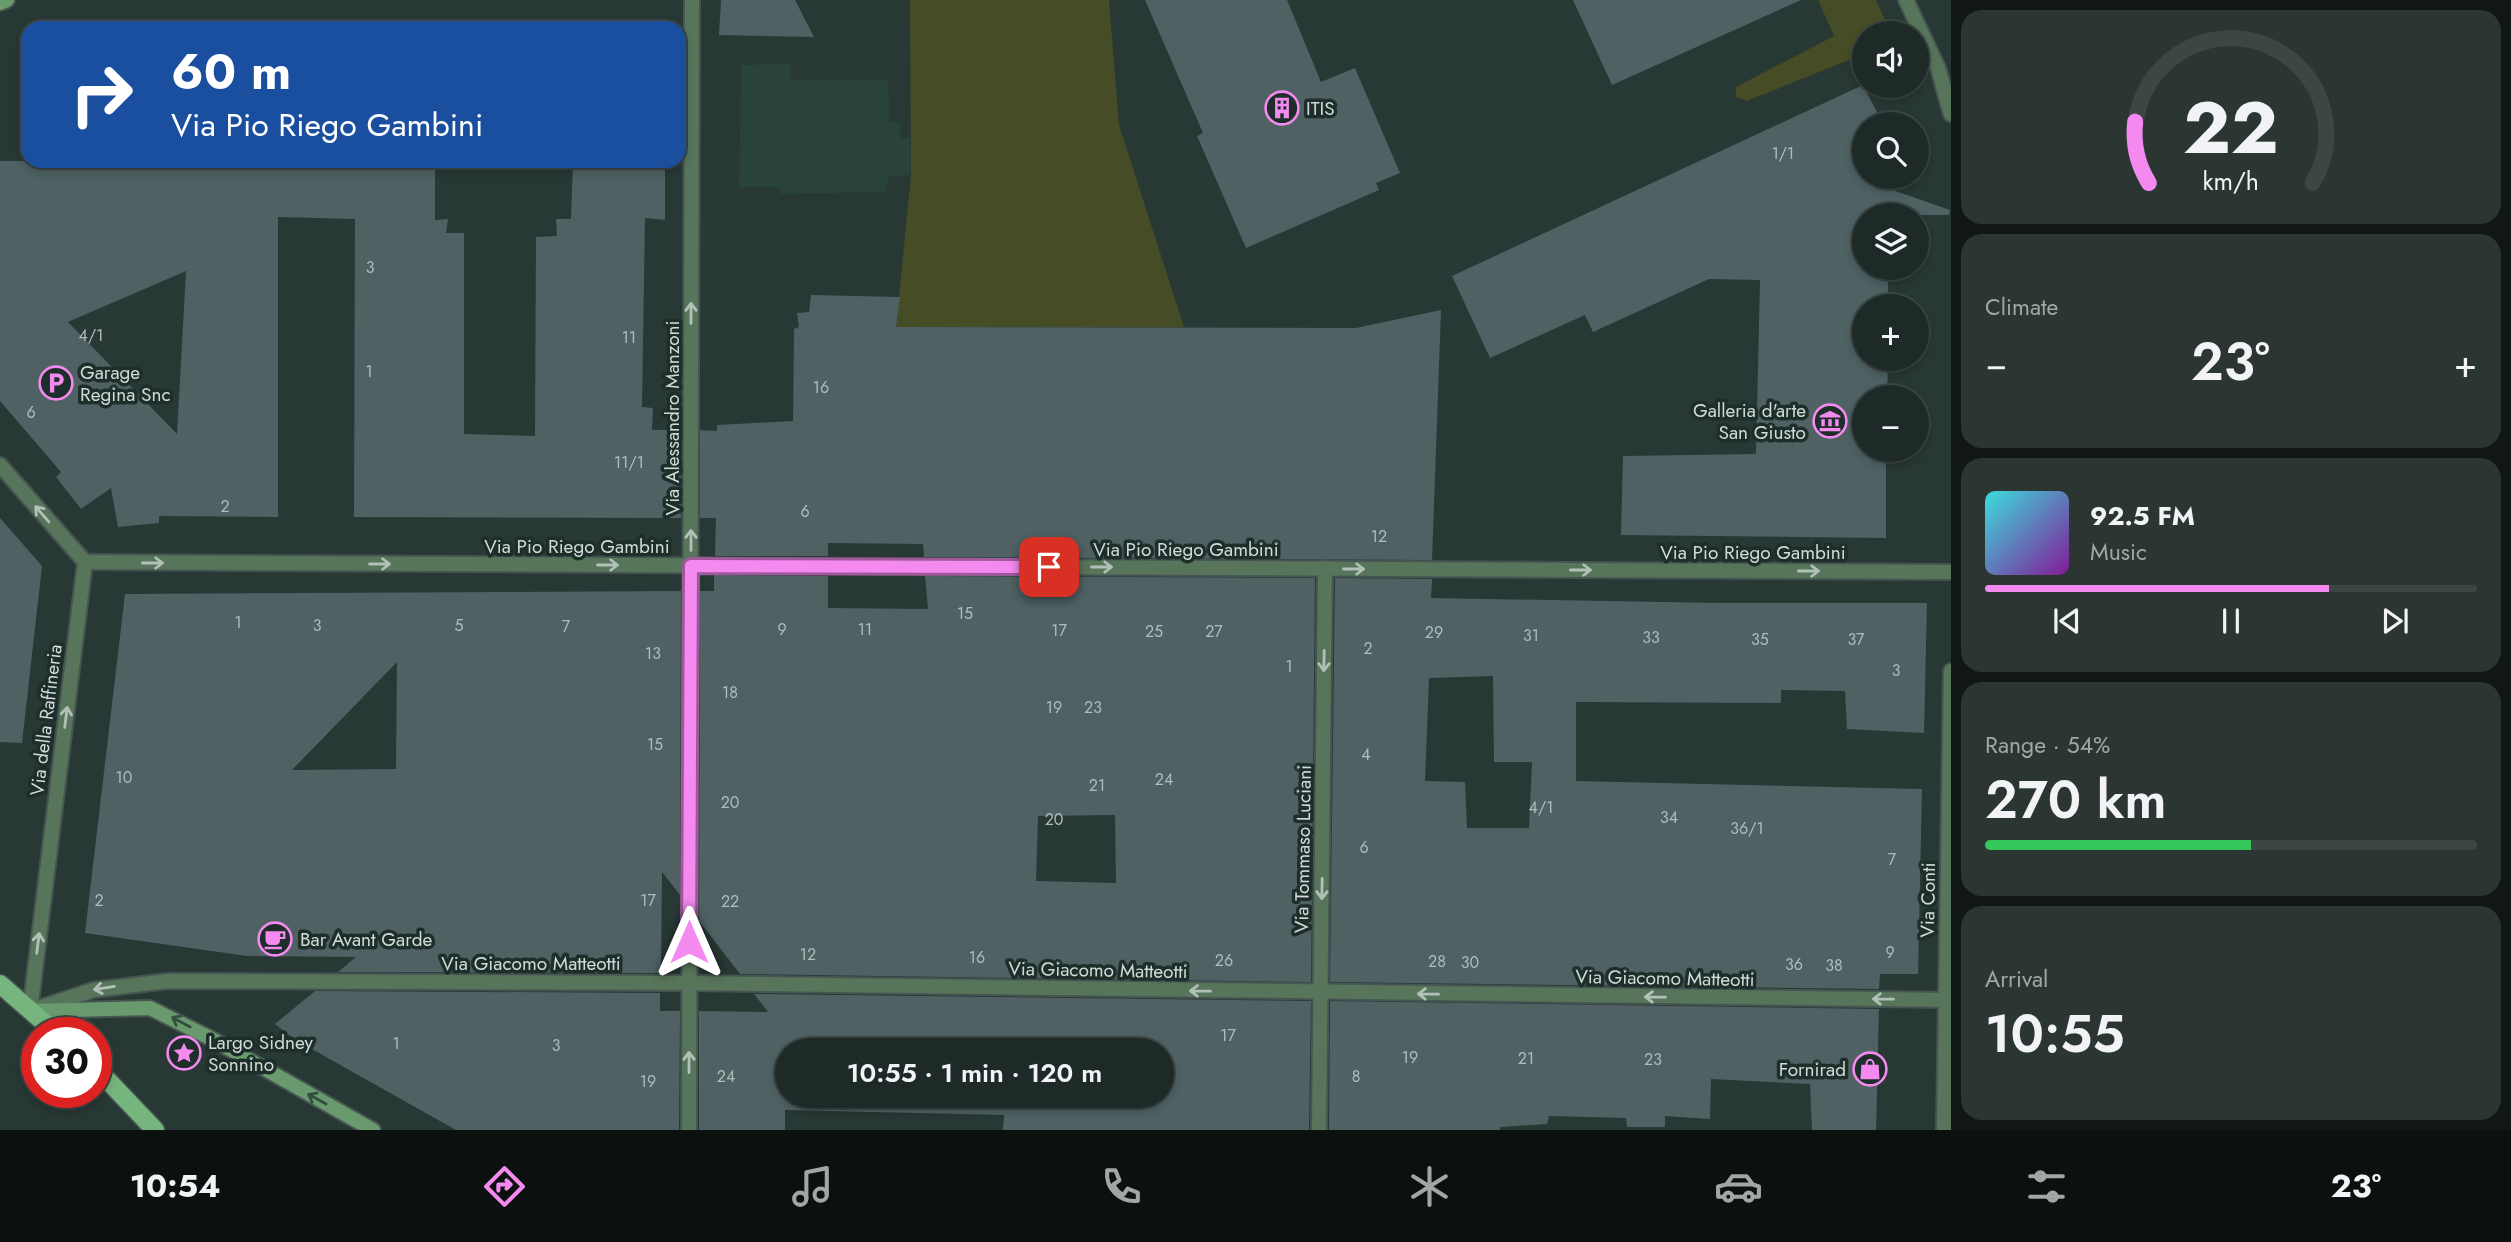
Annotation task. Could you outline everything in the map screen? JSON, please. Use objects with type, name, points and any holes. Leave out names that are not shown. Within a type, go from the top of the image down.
[{"type":"main road","points":[[0,984],[37,1017]]},
{"type":"main road","points":[[112,1085],[155,1130]]},
{"type":"street","points":[[0,3],[7,0]]},
{"type":"street","name":"Via Alessandro Manzoni","points":[[689,1130],[692,0]]},
{"type":"street","points":[[1906,0],[1938,68],[1951,114]]},
{"type":"street","points":[[0,465],[85,562]]},
{"type":"street","name":"Via Pio Riego Gambini","points":[[85,562],[1951,572]]},
{"type":"street","name":"Via della Raffineria","points":[[30,1011],[85,562]]},
{"type":"street","name":"Via Tommaso Luciani","points":[[1319,1130],[1325,568]]},
{"type":"street","name":"Via Conti","points":[[1944,1130],[1951,671]]},
{"type":"street","name":"Via Giacomo Matteotti","points":[[30,1011],[93,990],[140,983],[245,981],[689,983],[1948,1000]]},
{"type":"street","points":[[30,1011],[150,1008],[373,1130]]},
{"type":"shaded area","points":[[791,64],[791,80],[888,80],[890,123],[899,122],[901,139],[910,137],[911,175],[888,177],[886,192],[780,194],[779,187],[739,187],[741,65]]},
{"type":"green space","points":[[910,0],[1109,0],[1119,125],[1184,327],[896,327],[911,175]]},
{"type":"green space","points":[[1818,0],[1876,0],[1886,21],[1852,21],[1852,59],[1747,101],[1736,97],[1736,87],[1834,36]]},
{"type":"building","points":[[721,0],[795,0],[814,37],[719,35]]},
{"type":"building","name":"ITIS","points":[[1145,0],[1287,0],[1321,82],[1355,68],[1400,173],[1376,183],[1379,190],[1246,248],[1197,136],[1203,133]]},
{"type":"building","points":[[1573,0],[1801,0],[1612,85]]},
{"type":"building","points":[[1852,90],[1852,98],[1870,98],[1877,112],[1852,112],[1852,189],[1890,189],[1950,210],[1949,215],[1929,215],[1929,203],[1852,203],[1852,280],[1888,280],[1888,294],[1852,294],[1852,371],[1888,371],[1887,385],[1852,385],[1852,462],[1886,462],[1886,538],[1621,535],[1623,456],[1756,454],[1760,280],[1709,279],[1593,332],[1585,315],[1490,358],[1452,276]]},
{"type":"building","points":[[0,161],[21,161],[21,168],[435,168],[435,220],[448,219],[446,233],[464,233],[464,434],[535,436],[536,237],[557,236],[556,219],[571,219],[573,168],[665,168],[665,220],[645,218],[642,407],[653,408],[652,430],[681,430],[681,518],[354,517],[355,219],[278,217],[278,517],[159,516],[159,523],[118,527],[111,488],[81,509],[56,477],[61,472],[0,401]],"holes":[[[186,271],[177,434],[68,322]]]},
{"type":"building","points":[[811,295],[900,297],[896,327],[1356,328],[1441,310],[1432,560],[924,557],[923,544],[828,543],[828,556],[715,556],[716,518],[700,518],[700,430],[717,431],[717,425],[793,421],[794,329],[799,327],[797,313],[809,312]]},
{"type":"building","points":[[0,518],[42,566],[22,743],[0,742]]},
{"type":"building","points":[[714,575],[828,576],[828,608],[928,609],[925,576],[1315,578],[1311,982],[740,974],[699,921],[700,591],[714,591]],"holes":[[[1115,815],[1116,883],[1036,881],[1038,816]]]},
{"type":"building","points":[[1335,578],[1432,579],[1431,598],[1927,603],[1924,733],[1847,729],[1845,691],[1781,690],[1781,703],[1576,702],[1576,781],[1922,789],[1918,974],[1880,974],[1879,989],[1330,982]],"holes":[[[1493,676],[1494,762],[1532,762],[1529,828],[1467,828],[1465,782],[1425,781],[1429,678]]]},
{"type":"building","points":[[681,591],[680,895],[662,872],[661,973],[338,972],[356,957],[247,956],[85,933],[125,594]],"holes":[[[397,662],[396,769],[292,770]]]},
{"type":"building","points":[[315,991],[660,993],[660,1011],[680,1011],[679,1130],[456,1130],[294,1039],[275,1024]]},
{"type":"building","points":[[754,994],[1311,1001],[1309,1130],[1003,1130],[1004,1115],[785,1110],[785,1130],[699,1130],[699,1011],[768,1012]]},
{"type":"building","points":[[1330,1001],[1879,1009],[1876,1130],[1812,1130],[1810,1084],[1711,1079],[1710,1119],[1665,1116],[1665,1127],[1627,1127],[1626,1118],[1549,1116],[1547,1124],[1500,1127],[1500,1130],[1329,1130]]},
{"type":"place","name":"ITIS","points":[[1282,108]]},
{"type":"place","name":"Garage Regina Snc","points":[[56,383]]},
{"type":"place","name":"Galleria d'arte San Giusto","points":[[1830,421]]},
{"type":"place","name":"Bar Avant Garde","points":[[275,939]]},
{"type":"place","name":"Largo Sidney Sonnino","points":[[184,1053]]},
{"type":"place","name":"Fornirad","points":[[1870,1069]]},
{"type":"route","points":[[689,942],[691,566],[1049,567]]}]
